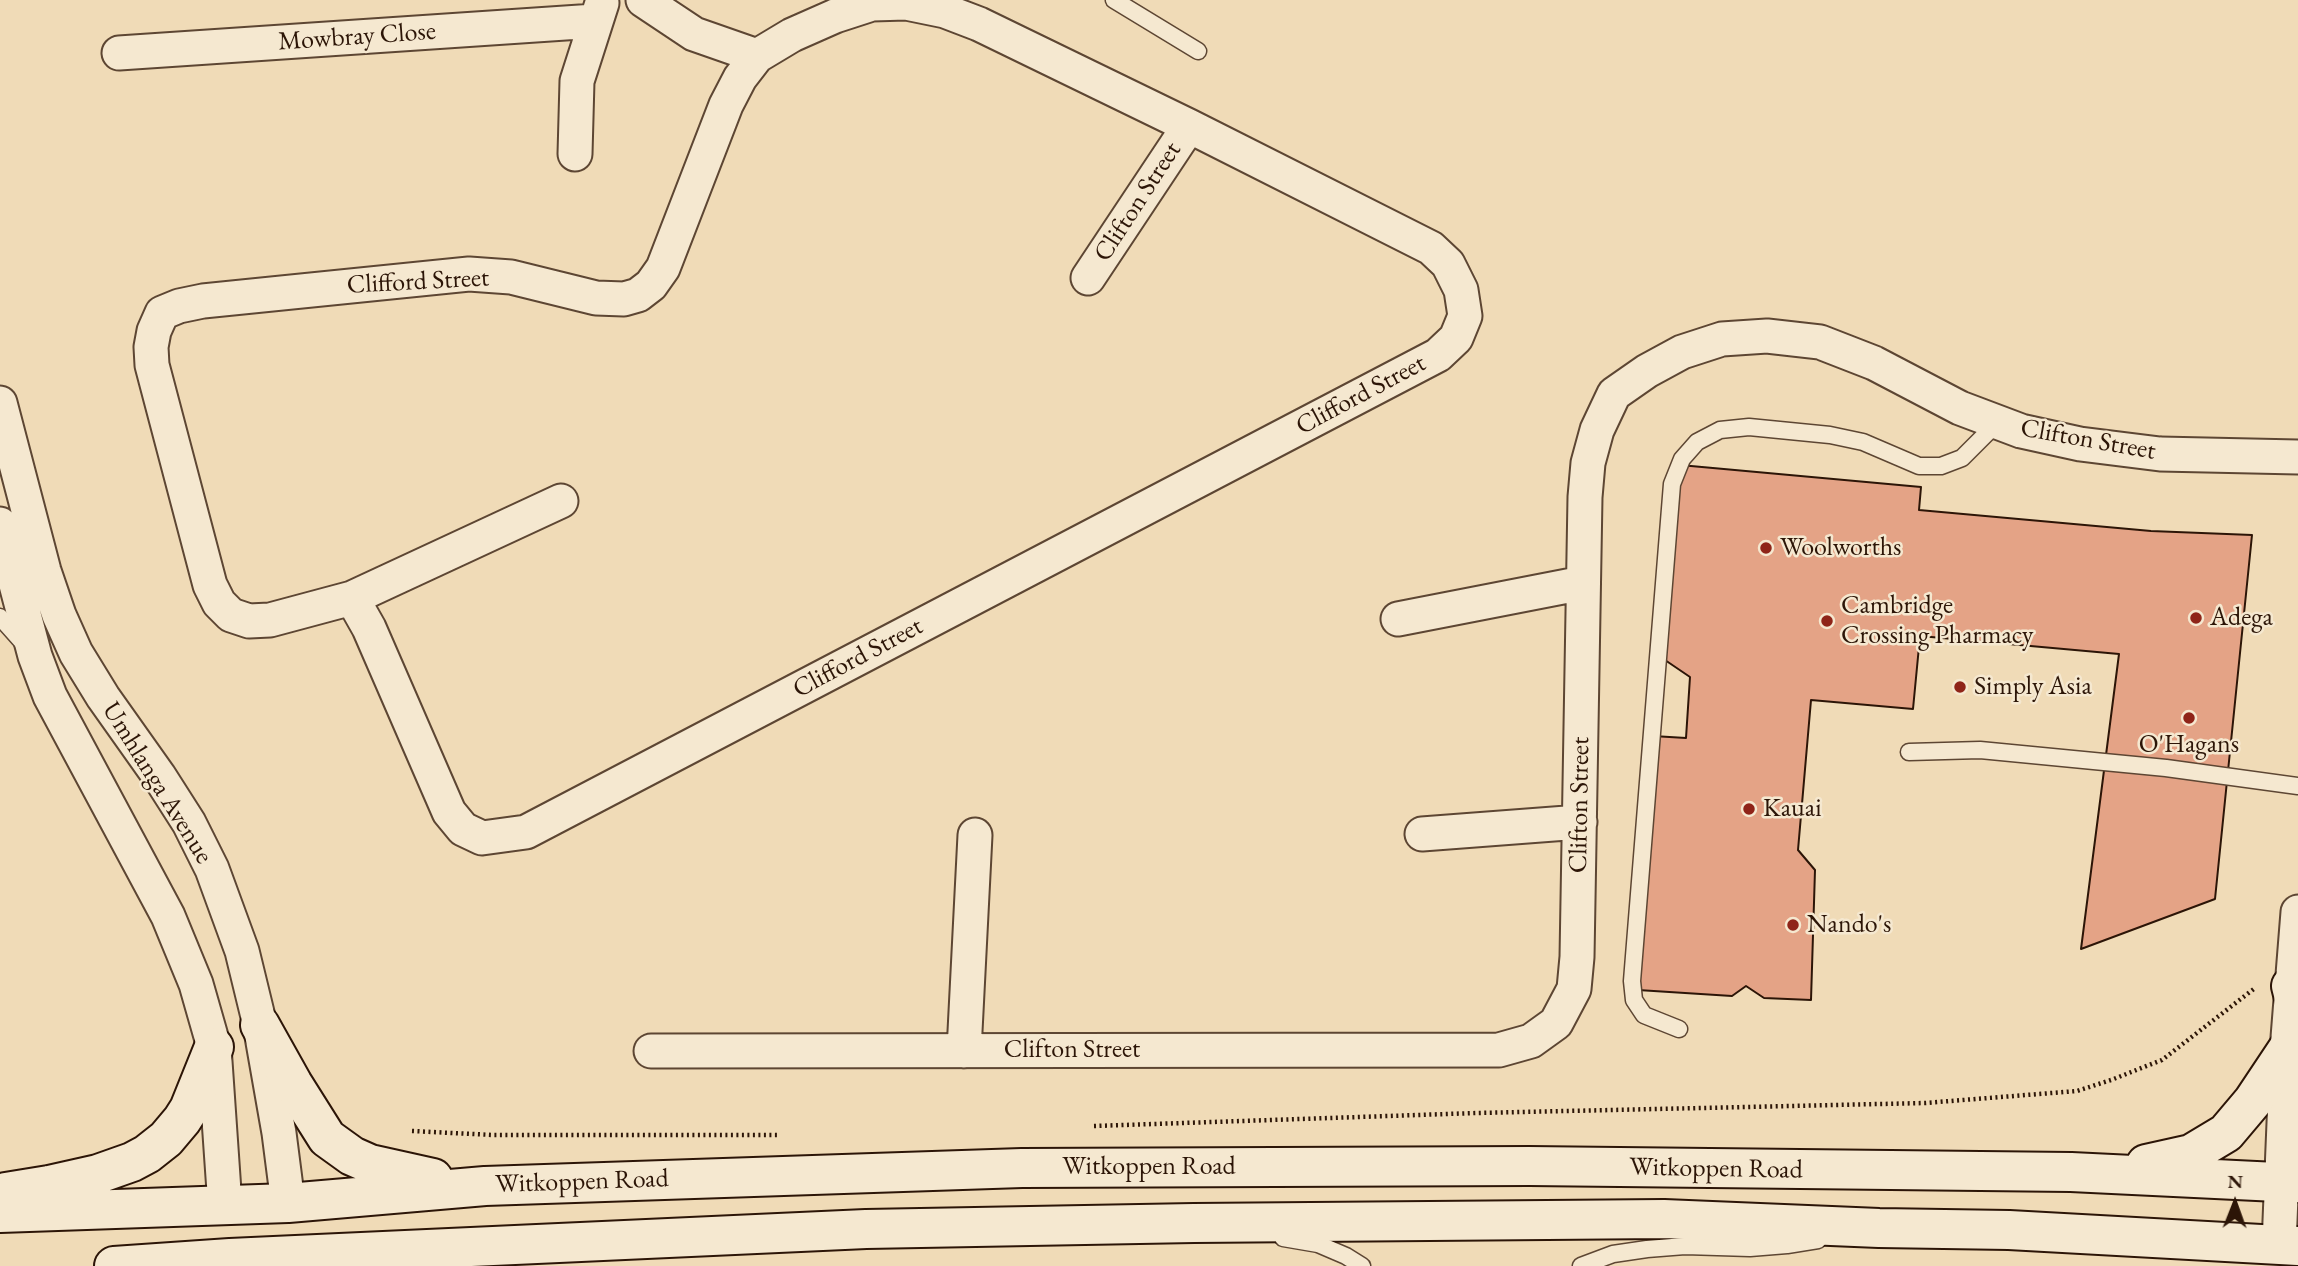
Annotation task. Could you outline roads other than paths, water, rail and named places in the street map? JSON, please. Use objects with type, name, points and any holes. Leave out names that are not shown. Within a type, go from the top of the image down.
[{"type":"main road","points":[[2071,1172],[2162,1162],[2191,1154],[2226,1133],[2236,1123],[2292,1002]]},
{"type":"main road","points":[[260,1025],[327,1138],[352,1156],[417,1176],[485,1186]]},
{"type":"main road","points":[[0,1193],[98,1174],[147,1154],[166,1139],[182,1121],[214,1047]]},
{"type":"main road","name":"Witkoppen Road","points":[[0,1213],[288,1203],[485,1186],[1022,1168],[1502,1166],[2071,1172],[2290,1183]]},
{"type":"main road","name":"Umhlanga Avenue","points":[[288,1203],[288,1261]]},
{"type":"main road","name":"Umhlanga Avenue","points":[[225,1206],[231,1262]]},
{"type":"main road","name":"Witkoppen Road","points":[[114,1266],[288,1261],[866,1229],[1664,1219],[1879,1228],[2009,1230],[2285,1252]]},
{"type":"main road","points":[[2009,1230],[2124,1249],[2173,1266]]},
{"type":"street","points":[[643,0],[694,34],[757,56]]},
{"type":"street","name":"Clifford Street","points":[[905,3],[945,11],[979,24],[1189,126],[1431,248],[1448,264],[1461,290],[1465,316],[1456,338],[1438,355],[526,832],[482,838],[463,830],[449,812],[369,628],[352,598],[270,620],[249,621],[231,615],[219,603],[209,585],[152,365],[154,331],[162,313],[203,301],[469,274],[523,280],[596,298],[624,299],[638,295],[651,285],[663,268],[726,105],[740,78],[757,56],[792,35],[835,16],[872,4],[905,3]]},
{"type":"street","points":[[575,154],[577,81],[599,10]]},
{"type":"street","name":"Mowbray Close","points":[[119,53],[599,10]]},
{"type":"street","name":"Clifton Street","points":[[1088,278],[1189,126]]},
{"type":"street","name":"Clifton Street","points":[[651,1051],[1499,1049],[1531,1041],[1556,1023],[1574,989],[1577,957],[1583,583],[1588,463],[1597,430],[1614,394],[1647,371],[1682,352],[1722,339],[1767,336],[1820,342],[1874,363],[1960,408],[2021,431],[2080,444],[2160,454],[2298,457]]},
{"type":"street","name":"Umhlanga Avenue","points":[[0,403],[35,656],[50,696],[168,916],[196,984],[214,1047],[225,1206]]},
{"type":"street","points":[[352,598],[561,501]]},
{"type":"street","name":"Umhlanga Avenue","points":[[12,505],[44,571],[76,653],[189,823],[212,869],[242,951],[260,1025],[288,1203]]},
{"type":"street","points":[[1398,619],[1583,583]]},
{"type":"street","points":[[1422,834],[1580,822]]},
{"type":"street","points":[[964,1051],[975,835]]},
{"type":"street","points":[[2285,1252],[2290,1183],[2292,1002],[2298,912]]},
{"type":"lane","points":[[1114,0],[1198,51]]},
{"type":"lane","points":[[1679,1029],[1644,1015],[1634,1000],[1632,981],[1672,484],[1682,458],[1697,442],[1720,429],[1749,427],[1841,437],[1863,442],[1919,466],[1941,466],[1962,458],[1998,422]]},
{"type":"lane","points":[[0,617],[35,656]]},
{"type":"lane","points":[[1909,752],[1980,750],[2166,768],[2298,786]]},
{"type":"lane","points":[[1194,1223],[1318,1244],[1362,1266]]},
{"type":"lane","points":[[1581,1266],[1613,1254],[1647,1249],[1787,1245],[1879,1228]]},
{"type":"place","name":"Woolworths","points":[[1766,548]]},
{"type":"place","name":"Adega","points":[[2196,618]]},
{"type":"place","name":"Cambridge Crossing Pharmacy","points":[[1827,621]]},
{"type":"place","name":"Simply Asia","points":[[1960,687]]},
{"type":"place","name":"O'Hagans","points":[[2189,718]]},
{"type":"place","name":"Kauai","points":[[1749,809]]},
{"type":"place","name":"Nando's","points":[[1793,925]]}]
